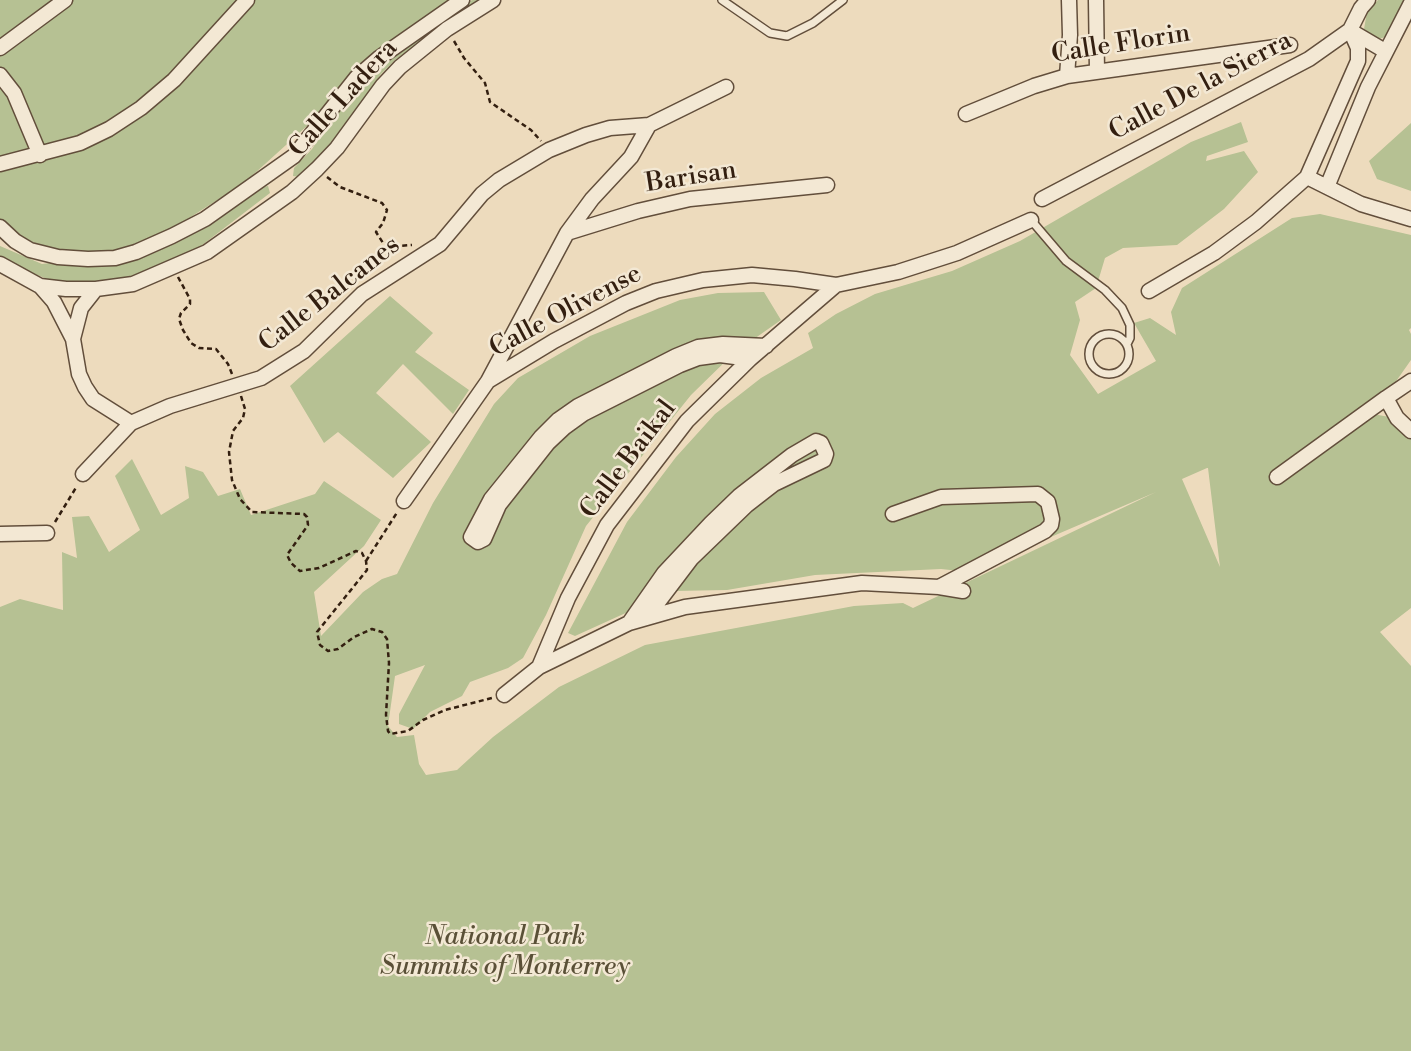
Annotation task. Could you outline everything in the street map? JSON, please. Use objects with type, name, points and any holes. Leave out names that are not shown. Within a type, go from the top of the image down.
[{"type":"street","points":[[0,48],[65,0]]},
{"type":"street","points":[[0,164],[80,142],[109,129],[141,108],[174,80],[247,0]]},
{"type":"street","name":"Calle Ladera","points":[[2,231],[30,250],[58,257],[115,258],[136,252],[205,219],[294,156],[356,78],[379,58],[462,0]]},
{"type":"street","name":"Calle Ladera","points":[[0,264],[40,286],[96,289],[133,284],[207,252],[292,192],[317,169],[337,148],[400,66],[447,29],[493,0]]},
{"type":"street","points":[[1067,76],[1069,0]]},
{"type":"street","points":[[1096,0],[1097,72]]},
{"type":"street","name":"Calle De la Sierra","points":[[1042,200],[1309,59],[1350,30],[1368,0]]},
{"type":"street","points":[[1327,187],[1368,87],[1411,3]]},
{"type":"street","points":[[1350,30],[1385,51]]},
{"type":"street","points":[[1149,291],[1214,253],[1256,222],[1307,177],[1351,79],[1359,54],[1350,30]]},
{"type":"street","name":"Calle Florin","points":[[966,114],[1023,89],[1067,76],[1290,45]]},
{"type":"street","points":[[0,75],[14,93],[40,155]]},
{"type":"street","points":[[1351,79],[1368,87]]},
{"type":"street","points":[[404,500],[488,381],[567,233],[592,200],[631,157],[649,125],[726,88]]},
{"type":"street","name":"Calle Balcanes","points":[[131,423],[170,406],[261,378],[284,365],[304,351],[362,294],[440,244],[482,194],[499,180],[549,150],[598,130],[649,125]]},
{"type":"street","points":[[275,172],[292,192]]},
{"type":"street","points":[[1307,177],[1361,204],[1411,219]]},
{"type":"street","name":"Barisan","points":[[567,233],[638,211],[690,199],[827,185]]},
{"type":"street","name":"Calle Olivense","points":[[488,381],[554,341],[626,303],[677,285],[752,275],[836,285],[898,272],[957,253],[1031,220]]},
{"type":"street","name":"Calle Baikal","points":[[504,695],[539,667],[568,598],[607,525],[687,421],[750,359],[836,285]]},
{"type":"street","points":[[40,286],[54,302],[73,339],[79,374],[85,387],[93,399],[131,423],[83,474]]},
{"type":"street","points":[[73,339],[81,308],[96,289]]},
{"type":"street","points":[[750,359],[720,355],[698,358],[583,414],[548,443],[499,505],[484,539],[478,542],[473,540],[471,535],[491,499],[541,437],[558,420],[578,406],[698,347],[723,344],[766,345]]},
{"type":"street","points":[[1278,477],[1411,381]]},
{"type":"street","points":[[1386,398],[1398,418],[1411,431]]},
{"type":"street","points":[[629,624],[670,566],[739,496],[792,455],[816,441],[821,443],[826,454],[824,460],[774,484],[747,505],[691,559],[647,617]]},
{"type":"street","points":[[892,514],[941,497],[1038,494],[1048,502],[1052,519],[1051,525],[1045,531],[939,587]]},
{"type":"street","points":[[0,534],[47,533]]},
{"type":"street","points":[[539,667],[647,617],[709,603],[862,583],[963,591]]},
{"type":"lane","points":[[722,0],[770,33],[787,36],[813,23],[843,0]]},
{"type":"lane","points":[[1031,220],[1066,261],[1105,290],[1122,309],[1130,326],[1127,344],[1130,356],[1125,368],[1107,374],[1101,373],[1092,364],[1089,352],[1099,337],[1105,334],[1118,336],[1127,344]]},
{"type":"path","points":[[447,29],[464,58],[485,83],[490,102],[531,130],[549,150]]},
{"type":"path","points":[[317,169],[340,187],[382,203],[387,210],[383,223],[376,232],[383,243],[399,246],[440,244]]},
{"type":"path","points":[[173,268],[190,299],[190,304],[179,319],[183,330],[191,343],[199,348],[216,349],[228,364],[245,409],[233,431],[229,452],[232,480],[240,499],[252,512],[304,514],[307,517],[308,525],[287,555],[300,571],[319,568],[356,551],[362,553],[366,561],[367,570],[317,632],[320,645],[328,651],[338,649],[372,629],[382,632],[387,639],[389,663],[386,715],[390,734],[408,731],[423,720],[445,710],[504,695]]},
{"type":"path","points":[[47,533],[64,510],[83,474]]},
{"type":"path","points":[[366,561],[404,500]]},
{"type":"green space","points":[[0,0],[451,0],[416,23],[351,74],[307,126],[244,183],[175,227],[115,252],[58,252],[20,237],[0,221]]},
{"type":"green space","points":[[472,0],[482,0],[395,60],[381,74],[331,146],[299,177],[293,176],[294,168],[312,149],[354,89],[385,61]]},
{"type":"green space","points":[[1378,0],[1404,0],[1386,37],[1374,40],[1364,29],[1367,12]]},
{"type":"green space","name":"National Park Summits of Monterrey","points":[[1241,122],[1248,142],[1207,156],[1206,161],[1244,151],[1258,172],[1224,209],[1177,245],[1123,248],[1105,258],[1096,288],[1075,302],[1080,320],[1070,355],[1098,394],[1156,361],[1134,323],[1150,318],[1176,335],[1171,312],[1182,288],[1292,218],[1320,214],[1411,235],[1411,360],[1373,414],[1411,421],[1411,608],[1380,632],[1411,666],[1411,1051],[0,1051],[0,607],[20,599],[63,610],[62,552],[77,558],[72,517],[89,516],[109,552],[140,530],[115,476],[132,459],[161,515],[189,498],[185,466],[203,472],[218,496],[240,489],[251,515],[315,494],[324,481],[381,520],[364,546],[314,592],[321,636],[363,592],[382,579],[397,574],[433,503],[494,404],[518,378],[590,336],[680,300],[718,293],[764,292],[781,320],[734,353],[691,395],[586,526],[546,615],[523,658],[508,668],[470,682],[462,696],[430,712],[413,729],[399,724],[399,714],[425,665],[395,676],[388,726],[397,737],[414,735],[419,764],[426,775],[457,770],[493,737],[559,687],[645,645],[854,606],[903,603],[913,608],[1156,492],[969,572],[941,569],[815,575],[727,590],[674,591],[575,636],[568,633],[627,522],[676,457],[715,414],[761,378],[813,348],[808,333],[836,314],[875,294],[952,271],[1020,241],[1191,142]],"holes":[[[1208,468],[1220,567],[1182,479]]]},
{"type":"green space","points":[[1411,123],[1411,191],[1377,179],[1369,161]]},
{"type":"green space","points":[[268,186],[270,193],[197,249],[154,269],[123,279],[95,283],[50,280],[14,266],[0,256],[0,246],[42,264],[86,264],[223,214]]},
{"type":"green space","points":[[390,296],[433,333],[415,352],[469,390],[453,414],[403,364],[376,393],[431,442],[393,478],[338,432],[324,443],[290,386]]}]
